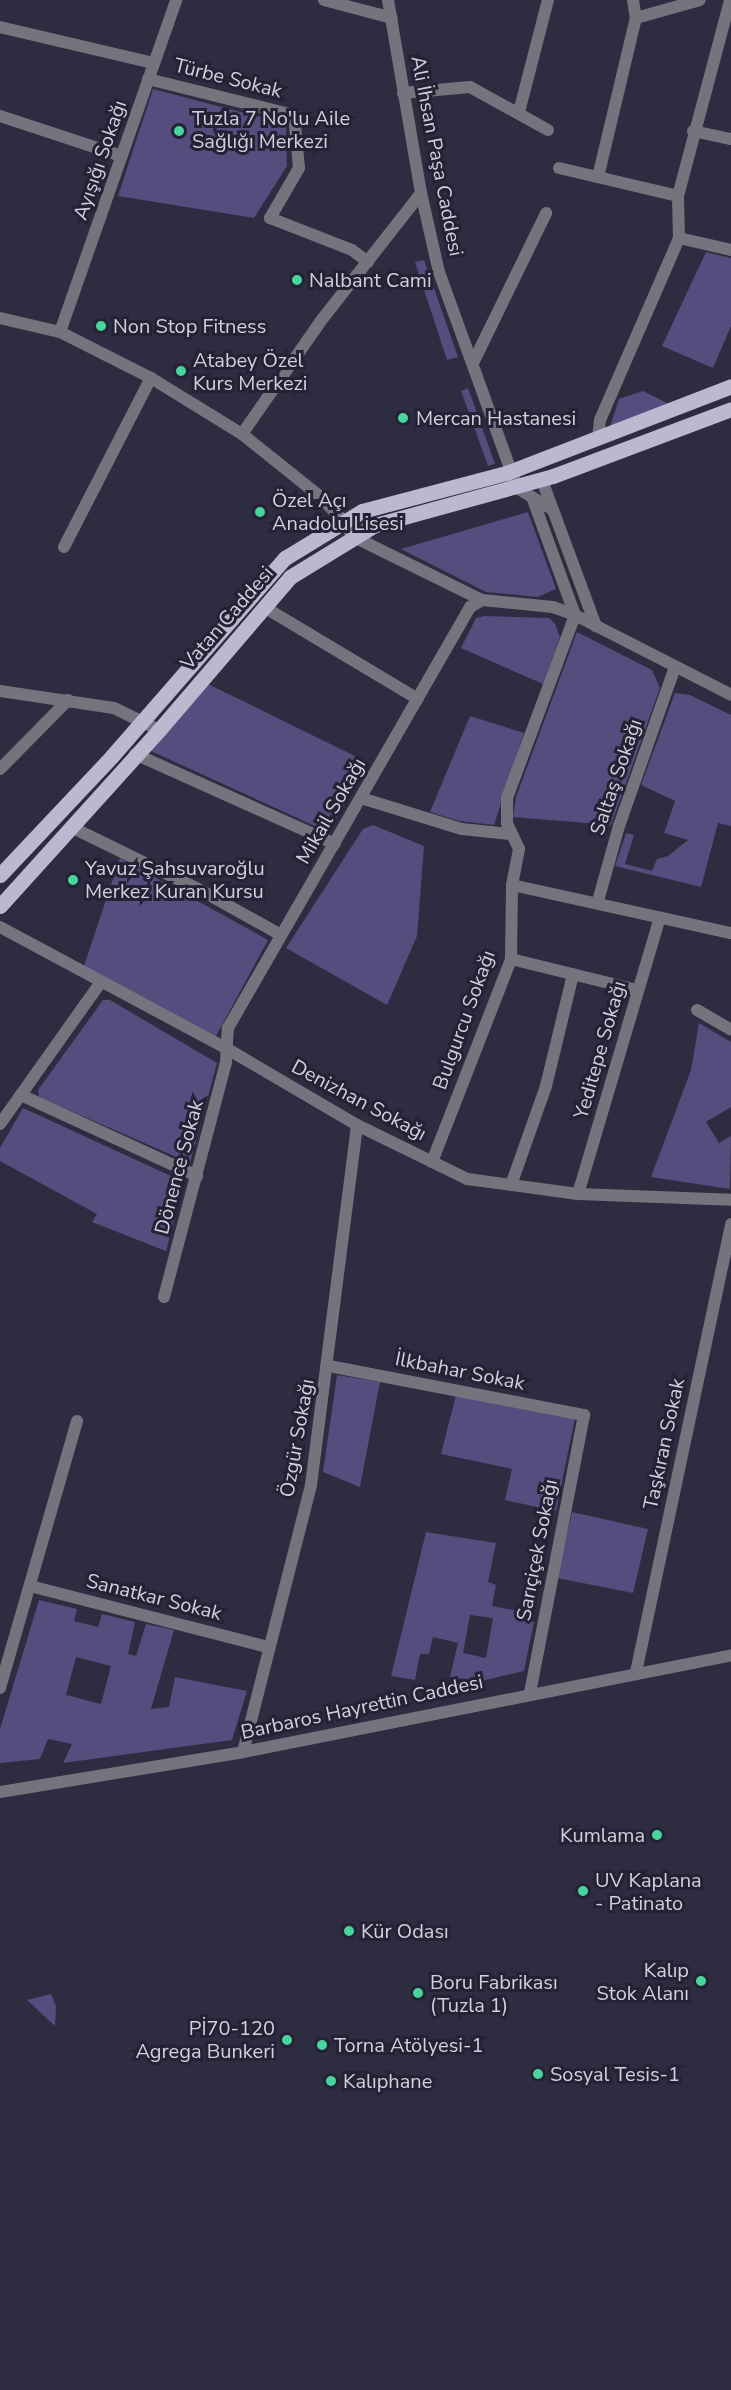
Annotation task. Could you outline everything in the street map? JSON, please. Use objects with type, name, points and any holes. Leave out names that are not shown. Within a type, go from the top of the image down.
[{"type":"main road","name":"Vatan Caddesi","points":[[0,875],[285,558],[362,512],[511,471],[731,386]]},
{"type":"main road","name":"Vatan Caddesi","points":[[0,906],[159,730],[290,576],[352,536],[375,525],[542,480],[731,409]]},
{"type":"street","name":"Ayışığı Sokağı","points":[[60,332],[176,0]]},
{"type":"street","points":[[324,0],[392,18]]},
{"type":"street","name":"Ali İhsan Paşa Caddesi","points":[[388,0],[421,193],[439,272],[517,488]]},
{"type":"street","points":[[519,112],[548,0]]},
{"type":"street","points":[[598,177],[636,18],[633,0]]},
{"type":"street","points":[[636,18],[700,0]]},
{"type":"street","points":[[598,439],[600,420],[679,238],[678,196],[693,131],[730,0]]},
{"type":"street","points":[[0,27],[154,63]]},
{"type":"street","name":"Türbe Sokak","points":[[148,79],[294,115],[299,168],[270,218],[352,250],[368,262]]},
{"type":"street","points":[[403,93],[470,87],[548,130]]},
{"type":"street","points":[[0,116],[122,156]]},
{"type":"street","points":[[693,131],[731,139]]},
{"type":"street","points":[[560,168],[678,196]]},
{"type":"street","points":[[242,434],[320,322],[421,193]]},
{"type":"street","points":[[473,363],[546,213]]},
{"type":"street","points":[[679,238],[731,250]]},
{"type":"street","points":[[0,318],[60,332],[151,378],[242,434],[344,521],[352,536],[482,600],[553,608],[575,615],[731,695]]},
{"type":"street","points":[[63,547],[151,378]]},
{"type":"street","points":[[542,480],[596,626]]},
{"type":"street","points":[[517,488],[553,510]]},
{"type":"street","points":[[532,497],[575,615]]},
{"type":"street","name":"Mikail Sokağı","points":[[224,1047],[228,1028],[470,607],[482,600]]},
{"type":"street","points":[[264,608],[418,699]]},
{"type":"street","name":"Bulgurcu Sokağı","points":[[432,1162],[510,959],[512,885],[519,849],[510,834],[507,798],[575,615]]},
{"type":"street","name":"Saltaş Sokağı","points":[[598,901],[619,826],[675,667]]},
{"type":"street","points":[[0,691],[114,708],[142,719],[159,730]]},
{"type":"street","points":[[0,769],[68,700]]},
{"type":"street","points":[[135,754],[335,844]]},
{"type":"street","points":[[362,798],[462,830],[510,834]]},
{"type":"street","points":[[71,827],[202,891],[281,935]]},
{"type":"street","points":[[512,885],[598,901],[660,918],[731,933]]},
{"type":"street","name":"Yeditepe Sokağı","points":[[578,1194],[660,918]]},
{"type":"street","name":"Denizhan Sokağı","points":[[0,927],[224,1047],[357,1125],[467,1179],[578,1194],[731,1200]]},
{"type":"street","points":[[510,959],[637,990]]},
{"type":"street","points":[[511,1185],[546,1086],[573,974]]},
{"type":"street","points":[[0,1124],[101,982]]},
{"type":"street","points":[[697,1010],[731,1030]]},
{"type":"street","name":"Dönence Sokak","points":[[164,1297],[226,1062],[224,1047]]},
{"type":"street","points":[[21,1095],[197,1176]]},
{"type":"street","name":"Özgür Sokağı","points":[[243,1752],[311,1485],[329,1366],[357,1125]]},
{"type":"street","name":"Taşkıran Sokak","points":[[636,1672],[731,1224]]},
{"type":"street","name":"İlkbahar Sokak","points":[[329,1366],[584,1415]]},
{"type":"street","name":"Sarıçiçek Sokağı","points":[[530,1693],[584,1415]]},
{"type":"street","points":[[0,1688],[77,1420]]},
{"type":"street","name":"Sanatkar Sokak","points":[[30,1586],[268,1647]]},
{"type":"street","name":"Barbaros Hayrettin Caddesi","points":[[0,1792],[243,1752],[530,1693],[731,1655]]},
{"type":"shaded area","points":[[153,89],[286,124],[287,166],[254,218],[118,196]]},
{"type":"shaded area","points":[[706,252],[731,258],[731,326],[713,368],[662,346]]},
{"type":"shaded area","points":[[424,260],[458,357],[447,360],[415,262]]},
{"type":"shaded area","points":[[468,388],[495,464],[488,466],[461,391]]},
{"type":"shaded area","points":[[643,391],[669,404],[610,427],[619,399]]},
{"type":"shaded area","points":[[528,512],[556,589],[538,597],[486,592],[401,549]]},
{"type":"shaded area","points":[[484,616],[549,618],[555,624],[560,637],[543,684],[461,648],[476,618]]},
{"type":"shaded area","points":[[577,632],[652,670],[660,688],[611,825],[513,817],[516,797]]},
{"type":"shaded area","points":[[208,684],[369,763],[328,832],[151,751]]},
{"type":"shaded area","points":[[675,693],[690,695],[731,715],[731,826],[718,823],[701,887],[615,866],[626,833],[634,835],[625,864],[652,871],[657,859],[668,856],[688,840],[664,833],[675,801],[641,785]]},
{"type":"shaded area","points":[[470,716],[524,733],[494,825],[459,821],[430,812]]},
{"type":"shaded area","points":[[373,825],[424,846],[417,936],[387,1005],[286,948],[363,829]]},
{"type":"shaded area","points":[[120,858],[268,940],[216,1036],[84,966]]},
{"type":"shaded area","points":[[103,1000],[110,1000],[217,1063],[190,1163],[39,1097],[38,1090]]},
{"type":"shaded area","points":[[699,1023],[731,1042],[731,1107],[706,1122],[719,1143],[731,1136],[730,1189],[651,1177],[691,1070]]},
{"type":"shaded area","points":[[23,1108],[184,1182],[166,1251],[92,1222],[97,1214],[0,1161],[0,1148]]},
{"type":"shaded area","points":[[337,1375],[380,1382],[360,1487],[323,1472]]},
{"type":"shaded area","points":[[456,1395],[575,1418],[556,1511],[505,1500],[512,1469],[441,1454]]},
{"type":"shaded area","points":[[572,1512],[648,1529],[633,1593],[557,1578]]},
{"type":"shaded area","points":[[426,1532],[496,1543],[488,1582],[496,1585],[492,1606],[524,1612],[523,1620],[534,1622],[524,1671],[481,1681],[450,1677],[458,1643],[433,1637],[429,1654],[420,1654],[415,1680],[391,1676]],"holes":[[[470,1615],[493,1618],[486,1658],[463,1653]]]},
{"type":"shaded area","points":[[39,1600],[77,1609],[74,1621],[98,1627],[102,1614],[135,1622],[128,1654],[136,1656],[146,1624],[174,1630],[151,1709],[169,1707],[175,1677],[247,1691],[232,1740],[63,1763],[72,1744],[48,1739],[40,1759],[0,1763],[0,1729]],"holes":[[[76,1657],[111,1666],[101,1704],[66,1695]]]},
{"type":"shaded area","points":[[51,1994],[56,2006],[55,2026],[27,2000]]},
{"type":"place","name":"Tuzla 7 No'lu Aile Sağlığı Merkezi","points":[[179,131]]},
{"type":"place","name":"Nalbant Cami","points":[[297,280]]},
{"type":"place","name":"Non Stop Fitness","points":[[101,326]]},
{"type":"place","name":"Atabey Özel Kurs Merkezi","points":[[181,371]]},
{"type":"place","name":"Mercan Hastanesi","points":[[403,418]]},
{"type":"place","name":"Özel Açı Anadolu Lisesi","points":[[260,512]]},
{"type":"place","name":"Yavuz Şahsuvaroğlu Merkez Kuran Kursu","points":[[73,880]]},
{"type":"place","name":"Kumlama","points":[[657,1835]]},
{"type":"place","name":"UV Kaplana - Patinato","points":[[583,1891]]},
{"type":"place","name":"Kür Odası","points":[[349,1931]]},
{"type":"place","name":"Kalıp Stok Alanı","points":[[701,1981]]},
{"type":"place","name":"Boru Fabrikası (Tuzla 1)","points":[[418,1993]]},
{"type":"place","name":"Pİ70-120 Agrega Bunkeri","points":[[287,2040]]},
{"type":"place","name":"Torna Atölyesi-1","points":[[322,2045]]},
{"type":"place","name":"Sosyal Tesis-1","points":[[538,2074]]},
{"type":"place","name":"Kalıphane","points":[[331,2081]]}]
